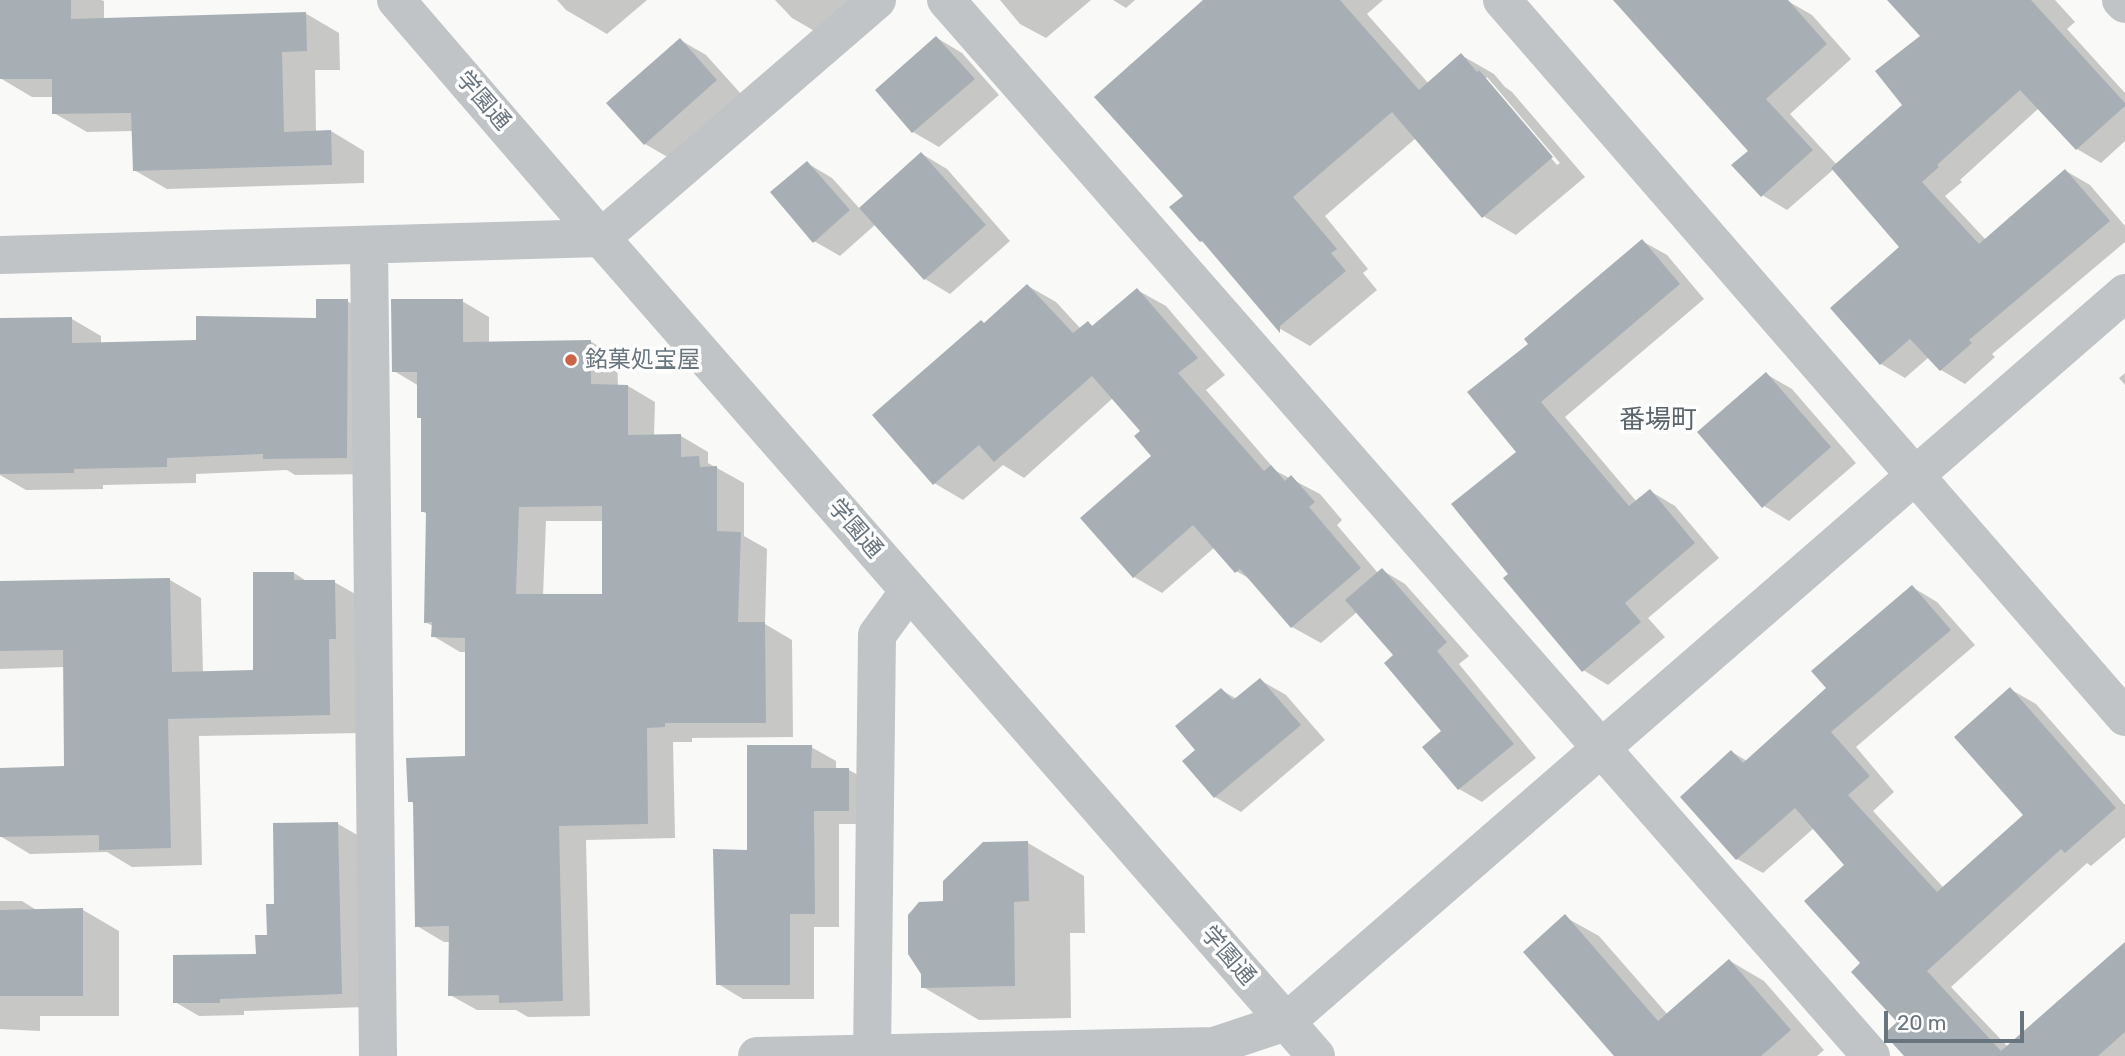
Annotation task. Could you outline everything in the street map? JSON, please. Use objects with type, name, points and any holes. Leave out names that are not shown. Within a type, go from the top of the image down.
[{"type":"street","name":"学園通","points":[[396,0],[1316,1056]]},
{"type":"street","points":[[0,255],[601,238],[877,0]]},
{"type":"street","points":[[946,0],[1600,750],[1871,1056]]},
{"type":"street","points":[[1502,0],[2125,717]]},
{"type":"street","points":[[2121,0],[2125,4]]},
{"type":"street","points":[[369,245],[378,1056]]},
{"type":"street","points":[[757,1056],[1214,1046],[1286,1022],[2125,293]]},
{"type":"street","points":[[872,1055],[877,635],[909,592]]},
{"type":"building","points":[[0,0],[71,0],[71,19],[306,12],[307,51],[282,52],[284,132],[331,130],[332,165],[133,171],[131,113],[52,114],[52,79],[0,79]]},
{"type":"building","points":[[1203,0],[1340,0],[1419,90],[1461,53],[1477,72],[1479,70],[1553,157],[1482,218],[1392,112],[1293,197],[1337,249],[1331,253],[1346,271],[1280,326],[1280,333],[1202,241],[1200,242],[1169,207],[1183,196],[1094,97]]},
{"type":"building","points":[[1613,0],[1788,0],[1827,44],[1766,99],[1813,150],[1761,197],[1731,165],[1748,151]]},
{"type":"building","points":[[1887,0],[2031,0],[2125,103],[2125,106],[2076,150],[2020,90],[1937,165],[1939,167],[1922,182],[1979,244],[2065,169],[2110,221],[1969,340],[1972,343],[1940,371],[1910,339],[1880,365],[1830,308],[1899,247],[1831,168],[1902,105],[1875,71],[1920,36]]},
{"type":"building","points":[[936,36],[975,79],[912,133],[875,90]]},
{"type":"building","points":[[680,38],[717,80],[644,145],[606,103]]},
{"type":"building","points":[[921,152],[986,225],[924,280],[859,208]]},
{"type":"building","points":[[807,161],[850,210],[813,243],[770,192]]},
{"type":"building","points":[[1642,239],[1680,284],[1541,402],[1629,506],[1650,489],[1695,543],[1625,603],[1641,622],[1582,672],[1503,578],[1508,574],[1451,504],[1516,452],[1467,392],[1528,344],[1524,339]]},
{"type":"building","points":[[1027,284],[1073,333],[1088,321],[1092,326],[1137,288],[1198,358],[1178,373],[1264,471],[1271,465],[1285,481],[1291,475],[1315,502],[1309,507],[1361,568],[1291,628],[1240,569],[1235,573],[1193,525],[1133,578],[1080,518],[1151,456],[1134,436],[1140,431],[1092,376],[994,462],[979,445],[933,485],[872,415],[981,320],[984,323]]},
{"type":"building","points":[[316,299],[348,299],[347,458],[263,459],[263,454],[167,458],[167,467],[0,474],[0,318],[72,317],[72,343],[196,340],[196,316],[316,318]]},
{"type":"building","points":[[391,299],[463,299],[463,342],[591,340],[591,384],[628,385],[628,435],[681,434],[681,457],[699,456],[700,467],[717,466],[717,531],[741,532],[738,622],[765,622],[766,723],[665,723],[665,727],[647,728],[648,824],[559,826],[563,1001],[499,1003],[499,995],[448,996],[449,926],[415,927],[413,802],[408,802],[406,758],[465,756],[465,638],[431,637],[432,622],[424,623],[426,512],[421,512],[421,418],[417,418],[417,372],[392,372]],"holes":[[[602,506],[602,594],[516,594],[519,507]]]},
{"type":"building","points":[[1766,372],[1831,447],[1762,508],[1697,432]]},
{"type":"building","points":[[1382,568],[1447,642],[1437,651],[1514,744],[1458,790],[1422,747],[1441,731],[1384,663],[1393,655],[1345,600]]},
{"type":"building","points":[[253,572],[294,572],[294,580],[335,580],[336,639],[329,639],[330,715],[168,719],[171,848],[99,850],[99,835],[0,837],[0,768],[64,766],[63,650],[0,651],[0,581],[170,578],[172,672],[253,670]]},
{"type":"building","points":[[1912,585],[1951,630],[1831,732],[1870,776],[1848,795],[1937,892],[2023,815],[1954,737],[2010,687],[2116,808],[2065,853],[2061,849],[1927,971],[2001,1051],[2125,942],[2125,1032],[2098,1056],[1904,1056],[1884,1034],[1897,1022],[1851,972],[1860,963],[1804,901],[1844,865],[1795,808],[1736,860],[1680,797],[1731,750],[1743,763],[1826,688],[1811,671]]},
{"type":"building","points":[[1260,678],[1301,725],[1214,798],[1182,761],[1195,750],[1175,726],[1221,688],[1233,700]]},
{"type":"building","points":[[747,745],[812,745],[811,768],[849,768],[849,811],[814,811],[815,914],[790,914],[790,985],[716,985],[713,849],[747,850]]},
{"type":"building","points":[[338,822],[342,994],[220,999],[220,1003],[173,1003],[173,955],[256,954],[255,935],[267,935],[266,904],[274,904],[273,823]]},
{"type":"building","points":[[1028,841],[1029,901],[1014,902],[1015,986],[921,988],[921,974],[908,954],[908,915],[919,902],[943,901],[943,881],[983,842]]},
{"type":"building","points":[[83,908],[83,996],[0,996],[0,910]]},
{"type":"building","points":[[1565,914],[1658,1021],[1729,959],[1791,1030],[1761,1056],[1614,1056],[1523,952]]},
{"type":"place","name":"銘菓処宝屋","points":[[571,360]]},
{"type":"district","name":"番場町","points":[[1658,420]]}]
